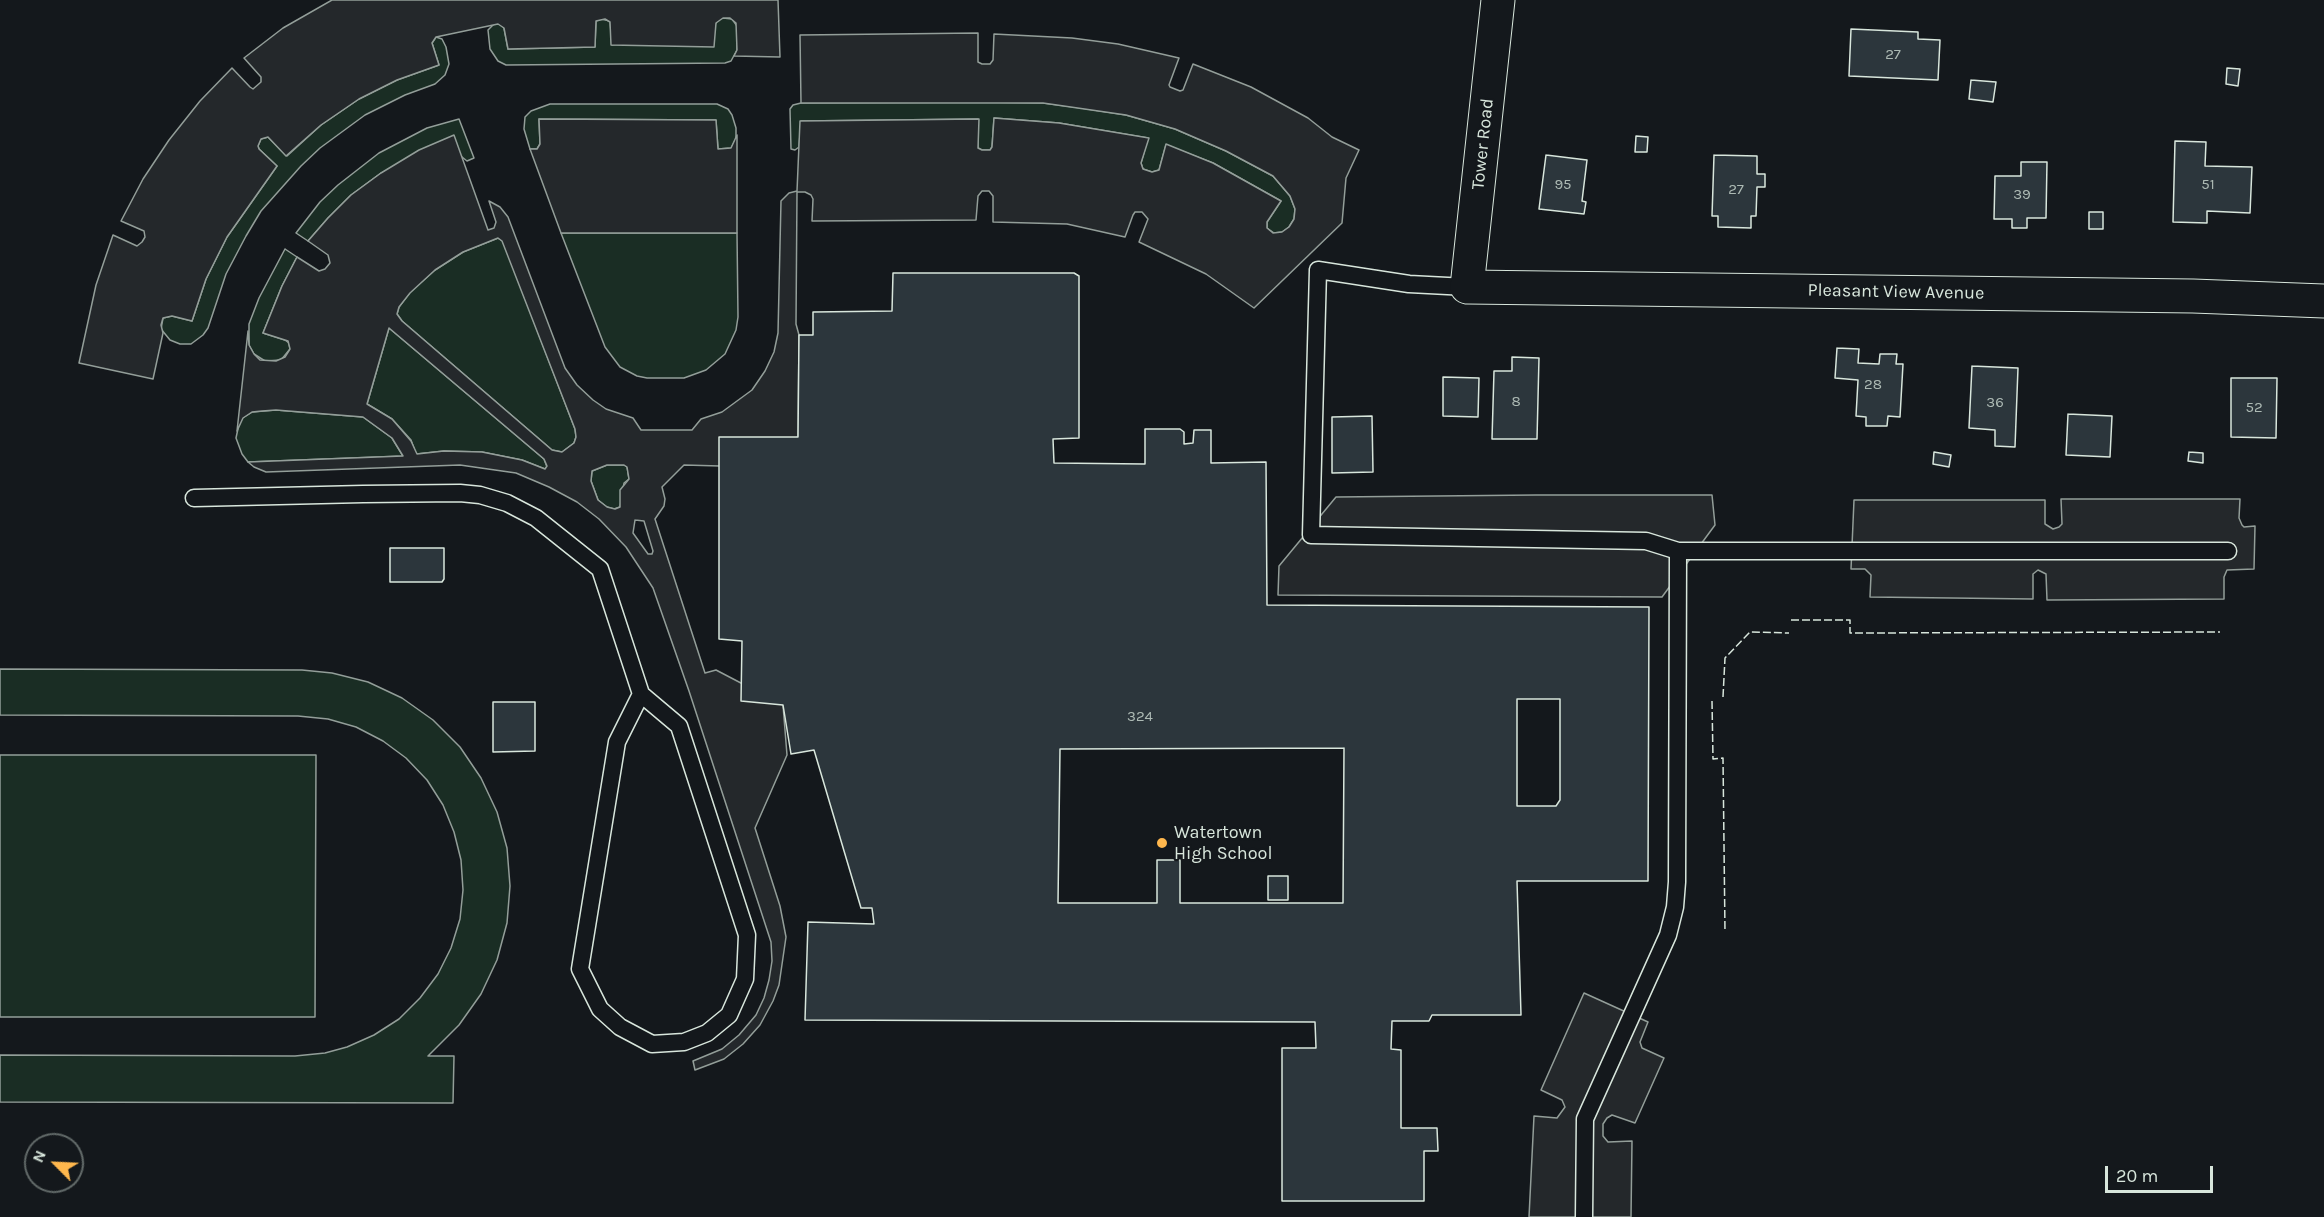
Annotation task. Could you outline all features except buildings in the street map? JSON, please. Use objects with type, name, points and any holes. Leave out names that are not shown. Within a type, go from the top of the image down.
[{"type":"street","name":"Tower Road","points":[[1467,287],[1498,0]]},
{"type":"street","name":"Pleasant View Avenue","points":[[1467,287],[2193,296],[2324,301]]},
{"type":"lane","points":[[1467,287],[1409,284],[1318,270],[1311,535],[1646,541],[1678,551],[2228,551]]},
{"type":"lane","points":[[194,498],[460,493],[480,495],[507,503],[536,518],[600,569],[641,694],[679,726],[747,935],[745,979],[729,1015],[707,1033],[684,1042],[652,1044],[620,1027],[600,1009],[580,969],[617,742],[641,694]]},
{"type":"lane","points":[[1584,1217],[1585,1119],[1668,935],[1675,907],[1678,551]]},
{"type":"green space","points":[[601,19],[610,21],[612,45],[715,25],[718,19],[732,19],[737,26],[737,50],[731,61],[725,63],[506,65],[498,61],[490,49],[488,30],[495,23],[502,25],[508,49],[595,47],[596,21]]},
{"type":"green space","points":[[436,37],[442,39],[446,47],[449,64],[445,75],[435,84],[405,95],[365,115],[320,148],[301,166],[261,211],[246,236],[226,274],[208,328],[203,335],[191,344],[180,344],[170,340],[161,329],[163,318],[172,316],[192,321],[206,279],[227,237],[277,166],[259,149],[261,139],[268,137],[287,156],[321,125],[359,99],[397,80],[439,65],[432,43]]},
{"type":"green space","points":[[801,103],[1043,103],[1081,108],[1126,115],[1175,129],[1226,151],[1273,176],[1290,196],[1295,209],[1294,219],[1282,232],[1274,233],[1267,228],[1267,222],[1281,201],[1213,163],[1166,145],[1159,170],[1152,172],[1143,169],[1141,163],[1148,138],[1059,123],[994,118],[992,147],[990,150],[982,150],[978,148],[978,119],[801,121],[799,147],[795,150],[791,149],[790,109],[793,105]]},
{"type":"green space","points":[[550,104],[717,104],[728,109],[732,115],[736,128],[736,139],[731,148],[718,149],[716,120],[539,119],[540,144],[537,149],[530,149],[524,129],[525,117],[531,111]]},
{"type":"green space","points":[[459,119],[474,158],[467,161],[462,157],[381,173],[351,195],[308,241],[296,233],[320,202],[379,153],[427,128]]},
{"type":"green space","points":[[561,233],[737,233],[738,317],[736,330],[725,354],[706,370],[684,378],[647,378],[637,376],[620,367],[605,347]]},
{"type":"green space","points":[[498,238],[503,241],[575,429],[574,443],[562,452],[552,450],[402,321],[397,314],[399,307],[410,292],[435,270],[463,252]]},
{"type":"green space","points":[[285,249],[297,257],[282,286],[263,333],[285,340],[289,343],[290,349],[281,360],[265,361],[254,354],[249,345],[249,324],[259,298]]},
{"type":"green space","points":[[389,328],[544,459],[547,467],[545,469],[522,460],[482,452],[444,451],[416,454],[411,440],[392,419],[367,404]]},
{"type":"green space","points":[[276,410],[363,417],[392,438],[403,456],[248,462],[236,438],[242,418],[252,412]]},
{"type":"green space","points":[[607,465],[624,465],[627,467],[629,479],[624,483],[620,507],[614,509],[598,500],[591,481],[592,471]]},
{"type":"green space","points":[[0,669],[302,670],[332,673],[368,682],[402,698],[433,720],[460,747],[481,778],[497,812],[507,848],[510,886],[507,923],[497,960],[481,994],[459,1025],[428,1056],[454,1056],[453,1103],[0,1102],[0,1055],[295,1056],[325,1053],[347,1047],[374,1035],[399,1019],[420,998],[438,974],[451,948],[460,919],[463,890],[461,860],[454,832],[443,805],[427,780],[406,758],[383,741],[356,727],[328,719],[298,716],[0,715]]},
{"type":"green space","points":[[0,755],[316,755],[315,1017],[0,1017]]},
{"type":"shaded area","points":[[332,0],[778,0],[780,57],[734,56],[737,50],[736,23],[730,18],[723,18],[716,23],[714,47],[611,45],[610,22],[605,19],[596,21],[595,47],[508,49],[504,28],[498,24],[436,37],[432,43],[439,65],[397,80],[359,99],[321,125],[286,156],[268,137],[261,139],[259,149],[277,166],[227,237],[206,279],[192,321],[172,316],[163,318],[161,325],[163,333],[153,379],[79,363],[96,285],[113,235],[137,246],[145,237],[144,231],[121,221],[143,179],[169,140],[200,101],[232,68],[253,89],[261,82],[261,77],[244,58],[283,28]]},
{"type":"shaded area","points":[[978,33],[978,62],[982,64],[990,64],[993,60],[994,34],[1072,38],[1118,44],[1179,58],[1170,87],[1183,90],[1193,64],[1251,87],[1308,118],[1332,137],[1359,150],[1346,178],[1342,223],[1254,308],[1206,274],[1139,242],[1148,219],[1142,212],[1135,212],[1125,237],[1067,224],[993,222],[993,196],[989,191],[982,191],[978,196],[976,220],[812,221],[813,199],[811,195],[797,192],[798,437],[720,466],[684,465],[662,487],[664,506],[655,519],[705,673],[716,670],[783,705],[787,755],[755,828],[780,906],[786,937],[779,985],[760,1025],[743,1044],[724,1059],[695,1070],[693,1061],[722,1049],[739,1035],[756,1015],[769,980],[772,961],[771,942],[653,588],[626,547],[599,519],[577,502],[516,473],[460,465],[266,472],[248,462],[403,456],[392,438],[363,417],[276,410],[252,412],[243,418],[237,431],[248,331],[249,345],[260,360],[276,361],[285,357],[290,349],[288,341],[263,333],[282,286],[297,257],[319,271],[325,269],[330,263],[328,255],[308,241],[351,195],[381,173],[419,150],[454,135],[488,230],[494,228],[496,222],[489,201],[500,207],[508,217],[565,368],[577,385],[593,400],[606,409],[633,418],[641,430],[692,430],[701,419],[722,412],[752,390],[765,371],[774,352],[778,333],[781,201],[789,193],[797,191],[800,121],[979,119],[978,148],[982,150],[990,150],[992,147],[994,118],[1059,123],[1149,138],[1141,163],[1143,169],[1152,172],[1159,170],[1166,144],[1213,163],[1281,201],[1267,222],[1267,228],[1273,233],[1282,232],[1294,219],[1295,209],[1290,196],[1273,176],[1226,151],[1175,129],[1126,115],[1043,103],[801,103],[800,35]],"holes":[[[498,238],[502,241],[575,429],[574,443],[562,452],[552,450],[402,321],[397,314],[399,307],[410,293],[435,270],[463,252]],[[389,328],[544,459],[547,466],[545,469],[522,460],[482,452],[444,451],[417,454],[411,441],[392,419],[367,404]],[[607,465],[627,467],[629,479],[620,490],[620,507],[615,509],[607,507],[598,500],[591,481],[592,471]],[[635,520],[644,521],[652,554],[648,554],[633,533]]]},
{"type":"shaded area","points":[[539,119],[716,120],[718,149],[731,148],[737,135],[737,233],[561,233],[530,149],[537,149],[540,144]]},
{"type":"shaded area","points":[[1712,495],[1715,525],[1662,597],[1278,595],[1279,566],[1336,497]]},
{"type":"shaded area","points":[[2061,499],[2240,499],[2239,518],[2242,525],[2244,527],[2255,526],[2254,569],[2227,570],[2224,577],[2224,599],[2047,600],[2046,574],[2038,570],[2033,574],[2033,599],[1870,597],[1871,575],[1865,569],[1851,569],[1854,500],[2045,500],[2045,524],[2053,529],[2062,524]]},
{"type":"shaded area","points":[[1584,993],[1648,1022],[1640,1042],[1642,1048],[1664,1058],[1635,1123],[1612,1115],[1603,1124],[1603,1136],[1608,1142],[1632,1141],[1631,1217],[1529,1217],[1534,1116],[1557,1118],[1565,1107],[1562,1100],[1541,1090]]},
{"type":"fence","points":[[1791,620],[1850,620],[1850,633],[2220,632]]},
{"type":"fence","points":[[1723,697],[1725,658],[1750,632],[1789,633]]},
{"type":"fence","points":[[1712,701],[1713,759],[1723,758],[1725,932]]},
{"type":"place","name":"Watertown High School","points":[[1162,843]]}]
